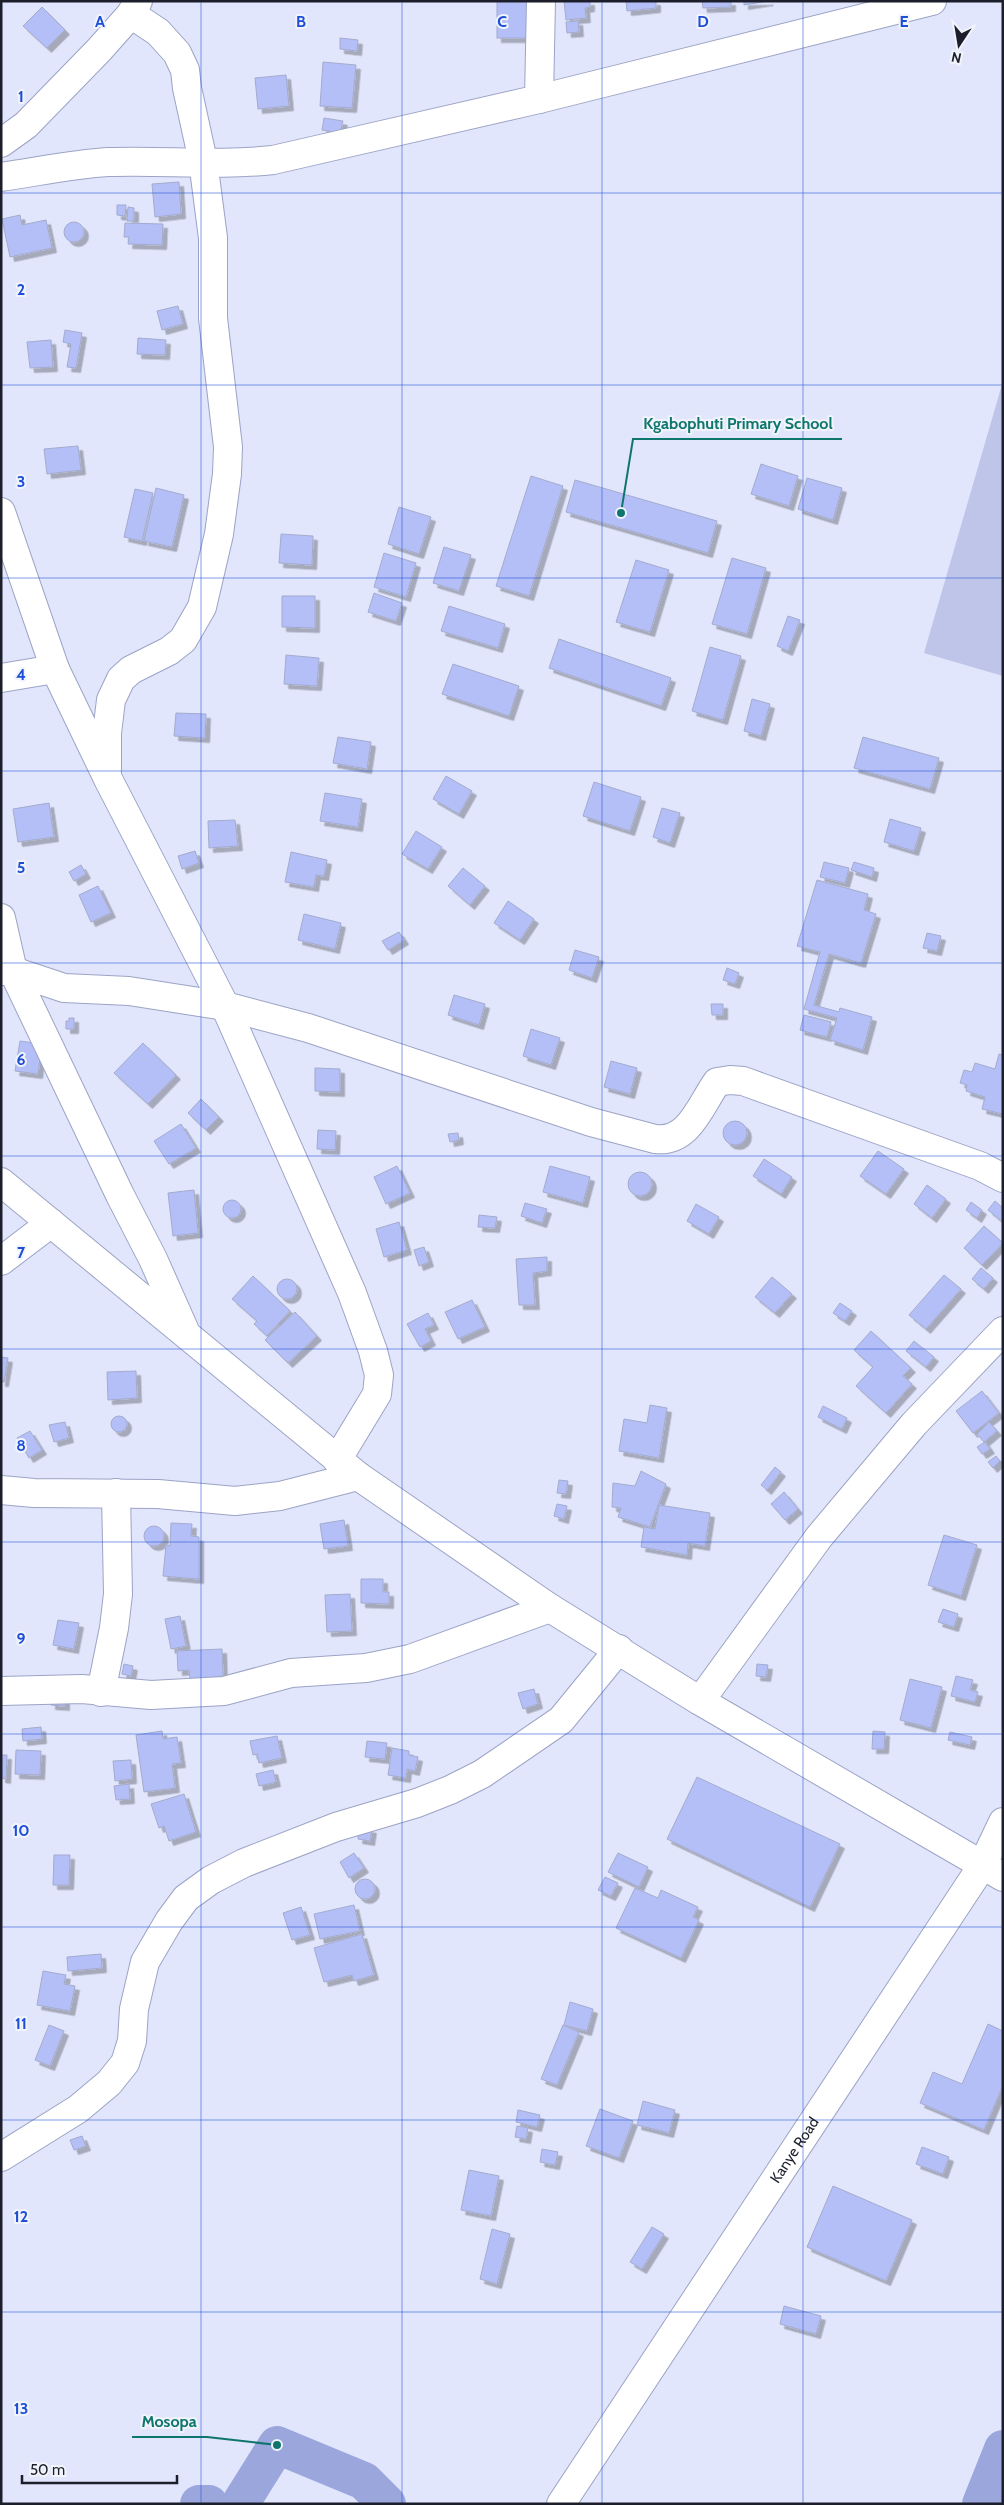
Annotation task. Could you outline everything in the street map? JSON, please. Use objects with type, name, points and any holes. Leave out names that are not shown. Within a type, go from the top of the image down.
[{"type":"street","points":[[539,99],[541,1]]},
{"type":"street","points":[[1,177],[107,162],[203,161],[236,164],[273,160],[539,99],[932,1]]},
{"type":"street","points":[[1,143],[26,125],[105,44],[134,7],[177,53],[185,70],[187,88],[203,161],[213,238],[213,318],[228,447],[227,474],[219,534],[202,608],[183,640],[169,651],[131,670],[121,679],[111,700],[107,732],[108,779]]},
{"type":"street","points":[[1,512],[55,669],[108,779],[225,1006],[352,1293],[375,1358],[379,1375],[377,1394],[337,1460]]},
{"type":"street","points":[[1,678],[55,669]]},
{"type":"street","points":[[1,918],[7,971],[153,1259],[187,1336]]},
{"type":"street","points":[[7,971],[64,988],[129,991],[225,1006],[308,1028],[592,1122],[655,1139],[666,1140],[685,1131],[717,1082],[743,1081],[980,1166],[1003,1178]]},
{"type":"street","points":[[1,1182],[358,1476],[550,1608],[700,1701],[992,1871]]},
{"type":"street","points":[[1,1261],[51,1223]]},
{"type":"street","points":[[700,1701],[819,1537],[914,1424],[1003,1332]]},
{"type":"street","points":[[1,1490],[34,1493],[158,1494],[235,1501],[301,1492],[358,1476]]},
{"type":"street","points":[[101,1692],[114,1628],[118,1594],[116,1493]]},
{"type":"street","points":[[1,1692],[82,1689],[101,1692],[193,1694],[250,1686],[291,1673],[366,1668],[416,1657],[550,1608]]},
{"type":"street","points":[[1,2157],[78,2109],[109,2083],[125,2063],[132,2041],[134,2009],[145,1962],[169,1921],[186,1898],[211,1880],[244,1864],[336,1827],[417,1803],[450,1790],[482,1774],[561,1720],[618,1649]]},
{"type":"street","name":"Kanye Road","points":[[561,2504],[992,1871],[1003,1822]]},
{"type":"shaded area","points":[[1003,381],[1003,676],[924,653]]},
{"type":"building","points":[[497,1],[527,1],[527,38],[497,38]]},
{"type":"building","points":[[564,1],[590,1],[590,7],[585,8],[586,18],[566,20]]},
{"type":"building","points":[[626,1],[656,1],[656,8],[627,11]]},
{"type":"building","points":[[702,1],[731,1],[731,7],[703,8]]},
{"type":"building","points":[[744,1],[769,1],[744,5]]},
{"type":"building","points":[[42,7],[65,30],[47,48],[23,26]]},
{"type":"building","points":[[578,21],[579,32],[567,33],[566,22]]},
{"type":"building","points":[[340,38],[358,40],[357,51],[340,49]]},
{"type":"building","points":[[323,62],[356,65],[352,108],[320,106]]},
{"type":"building","points":[[286,75],[289,106],[258,109],[255,78]]},
{"type":"building","points":[[324,118],[343,121],[340,133],[322,130]]},
{"type":"building","points":[[179,182],[181,214],[155,217],[152,184]]},
{"type":"building","points":[[117,205],[126,205],[125,216],[117,215]]},
{"type":"building","points":[[128,207],[134,208],[134,221],[127,221]]},
{"type":"building","points":[[20,215],[22,225],[46,220],[52,248],[10,257],[2,219]]},
{"type":"building","points":[[74,222],[81,225],[84,232],[81,239],[74,242],[67,239],[64,232],[67,225]]},
{"type":"building","points":[[125,223],[163,224],[162,245],[128,244],[129,237],[124,237]]},
{"type":"building","points":[[178,306],[183,324],[162,330],[157,311]]},
{"type":"building","points":[[65,330],[82,333],[76,368],[67,367],[71,344],[63,342]]},
{"type":"building","points":[[138,338],[166,340],[165,355],[137,354]]},
{"type":"building","points":[[51,340],[53,367],[30,368],[27,342]]},
{"type":"building","points":[[78,446],[81,470],[47,474],[44,449]]},
{"type":"building","points":[[761,464],[798,476],[789,506],[751,494]]},
{"type":"building","points":[[531,476],[563,486],[529,596],[496,586]]},
{"type":"building","points":[[807,478],[842,488],[833,520],[798,509]]},
{"type":"building","points":[[575,480],[717,521],[708,553],[566,512]]},
{"type":"building","points":[[156,488],[184,495],[172,547],[144,541]]},
{"type":"building","points":[[135,489],[153,493],[142,541],[124,537]]},
{"type":"building","points":[[399,507],[431,517],[419,554],[388,544]]},
{"type":"building","points":[[281,534],[313,536],[312,565],[279,563]]},
{"type":"building","points":[[444,547],[471,555],[459,591],[433,583]]},
{"type":"building","points":[[384,553],[416,563],[406,597],[374,587]]},
{"type":"building","points":[[732,558],[766,568],[747,634],[712,624]]},
{"type":"building","points":[[636,560],[669,570],[650,632],[616,622]]},
{"type":"building","points":[[374,593],[402,603],[396,621],[368,612]]},
{"type":"building","points":[[282,596],[315,596],[315,628],[282,627]]},
{"type":"building","points":[[449,606],[505,624],[498,648],[441,631]]},
{"type":"building","points":[[788,616],[800,620],[788,651],[777,646]]},
{"type":"building","points":[[559,639],[671,678],[661,706],[549,668]]},
{"type":"building","points":[[710,647],[741,656],[723,720],[692,711]]},
{"type":"building","points":[[286,655],[319,658],[317,686],[284,684]]},
{"type":"building","points":[[453,664],[519,686],[509,716],[442,694]]},
{"type":"building","points":[[752,699],[770,704],[761,736],[744,731]]},
{"type":"building","points":[[176,713],[206,714],[205,738],[174,736]]},
{"type":"building","points":[[338,737],[371,742],[367,769],[333,763]]},
{"type":"building","points":[[863,737],[939,758],[930,789],[854,768]]},
{"type":"building","points":[[446,776],[472,791],[459,814],[433,799]]},
{"type":"building","points":[[594,782],[641,797],[630,831],[583,816]]},
{"type":"building","points":[[325,793],[362,799],[358,827],[320,821]]},
{"type":"building","points":[[49,803],[54,837],[18,842],[13,809]]},
{"type":"building","points":[[662,808],[680,813],[670,843],[653,837]]},
{"type":"building","points":[[890,819],[921,828],[914,851],[884,842]]},
{"type":"building","points":[[235,820],[238,846],[209,848],[208,821]]},
{"type":"building","points":[[416,831],[442,847],[428,869],[402,854]]},
{"type":"building","points":[[195,851],[199,863],[182,869],[178,856]]},
{"type":"building","points":[[291,852],[327,860],[324,876],[316,875],[314,887],[285,882]]},
{"type":"building","points":[[824,862],[849,868],[845,883],[820,877]]},
{"type":"building","points":[[854,862],[874,868],[872,877],[851,870]]},
{"type":"building","points":[[81,865],[86,874],[74,881],[69,872]]},
{"type":"building","points":[[463,868],[485,886],[470,905],[448,886]]},
{"type":"building","points":[[817,880],[868,894],[864,910],[876,914],[861,963],[829,954],[814,1005],[839,1012],[840,1008],[872,1017],[863,1050],[830,1040],[837,1018],[804,1009],[820,952],[797,946]]},
{"type":"building","points":[[98,886],[111,913],[91,922],[79,895]]},
{"type":"building","points":[[508,901],[534,919],[520,940],[494,923]]},
{"type":"building","points":[[304,914],[341,923],[335,949],[298,940]]},
{"type":"building","points":[[399,932],[404,940],[388,950],[382,941]]},
{"type":"building","points":[[927,933],[941,936],[937,951],[923,948]]},
{"type":"building","points":[[575,950],[599,957],[592,978],[569,970]]},
{"type":"building","points":[[727,968],[739,973],[735,984],[723,980]]},
{"type":"building","points":[[454,995],[485,1004],[479,1025],[448,1015]]},
{"type":"building","points":[[711,1004],[723,1004],[723,1015],[712,1015]]},
{"type":"building","points":[[804,1015],[831,1022],[827,1037],[800,1030]]},
{"type":"building","points":[[69,1018],[74,1018],[74,1029],[66,1029],[66,1021],[69,1021]]},
{"type":"building","points":[[531,1029],[560,1038],[551,1065],[523,1056]]},
{"type":"building","points":[[20,1041],[42,1044],[38,1074],[15,1071]]},
{"type":"building","points":[[143,1043],[176,1075],[148,1104],[114,1073]]},
{"type":"building","points":[[999,1054],[1003,1055],[1003,1114],[982,1109],[985,1097],[966,1091],[967,1085],[960,1083],[964,1070],[972,1072],[975,1063],[995,1069]]},
{"type":"building","points":[[611,1061],[637,1068],[630,1094],[604,1087]]},
{"type":"building","points":[[315,1068],[340,1069],[340,1092],[315,1091]]},
{"type":"building","points":[[201,1099],[219,1117],[206,1130],[188,1113]]},
{"type":"building","points":[[735,1121],[744,1124],[747,1133],[744,1142],[735,1145],[726,1142],[723,1133],[726,1124]]},
{"type":"building","points":[[181,1124],[196,1148],[169,1164],[154,1141]]},
{"type":"building","points":[[318,1130],[336,1131],[335,1150],[317,1149]]},
{"type":"building","points":[[458,1133],[459,1140],[450,1142],[448,1134]]},
{"type":"building","points":[[878,1151],[904,1169],[886,1194],[860,1176]]},
{"type":"building","points":[[764,1159],[792,1177],[781,1194],[753,1176]]},
{"type":"building","points":[[397,1166],[410,1193],[386,1204],[374,1177]]},
{"type":"building","points":[[550,1166],[590,1177],[583,1203],[543,1192]]},
{"type":"building","points":[[640,1172],[649,1175],[652,1184],[649,1193],[640,1196],[631,1193],[628,1184],[631,1175]]},
{"type":"building","points":[[927,1185],[946,1199],[932,1218],[914,1204]]},
{"type":"building","points":[[194,1190],[198,1233],[173,1236],[168,1193]]},
{"type":"building","points":[[232,1200],[238,1203],[241,1209],[238,1215],[232,1218],[226,1215],[223,1209],[226,1203]]},
{"type":"building","points":[[995,1201],[1003,1208],[1003,1222],[988,1210]]},
{"type":"building","points":[[971,1202],[982,1210],[977,1218],[966,1210]]},
{"type":"building","points":[[525,1203],[547,1209],[542,1223],[521,1216]]},
{"type":"building","points":[[696,1204],[719,1217],[709,1234],[687,1221]]},
{"type":"building","points":[[479,1215],[497,1217],[495,1228],[478,1227]]},
{"type":"building","points":[[399,1222],[407,1250],[384,1257],[376,1229]]},
{"type":"building","points":[[984,1226],[1003,1243],[982,1265],[964,1248]]},
{"type":"building","points":[[424,1247],[429,1262],[419,1266],[414,1250]]},
{"type":"building","points":[[547,1257],[547,1271],[533,1273],[535,1305],[519,1305],[516,1259]]},
{"type":"building","points":[[981,1268],[993,1278],[984,1289],[972,1279]]},
{"type":"building","points":[[944,1275],[961,1289],[926,1329],[909,1315]]},
{"type":"building","points":[[253,1276],[290,1311],[267,1336],[254,1324],[257,1321],[232,1299]]},
{"type":"building","points":[[772,1277],[792,1294],[775,1313],[755,1297]]},
{"type":"building","points":[[287,1279],[294,1282],[297,1289],[294,1296],[287,1299],[280,1296],[277,1289],[280,1282]]},
{"type":"building","points":[[472,1300],[485,1327],[458,1339],[445,1312]]},
{"type":"building","points":[[840,1303],[852,1311],[845,1321],[833,1313]]},
{"type":"building","points":[[295,1312],[317,1336],[288,1363],[265,1340]]},
{"type":"building","points":[[428,1313],[434,1325],[425,1329],[431,1341],[420,1347],[407,1324]]},
{"type":"building","points":[[871,1331],[911,1368],[903,1376],[912,1384],[886,1413],[856,1386],[873,1367],[854,1350]]},
{"type":"building","points":[[914,1341],[934,1357],[926,1367],[906,1351]]},
{"type":"building","points":[[1,1357],[8,1358],[4,1382],[1,1382]]},
{"type":"building","points":[[136,1371],[137,1398],[108,1400],[107,1372]]},
{"type":"building","points":[[982,1391],[999,1413],[973,1433],[956,1411]]},
{"type":"building","points":[[650,1405],[667,1408],[659,1458],[619,1451],[624,1419],[647,1423]]},
{"type":"building","points":[[823,1406],[847,1418],[842,1429],[818,1417]]},
{"type":"building","points":[[119,1416],[125,1418],[127,1424],[125,1430],[119,1432],[113,1430],[111,1424],[113,1418]]},
{"type":"building","points":[[65,1422],[69,1438],[54,1442],[49,1425]]},
{"type":"building","points":[[989,1422],[997,1431],[984,1442],[977,1434]]},
{"type":"building","points":[[30,1431],[42,1450],[29,1458],[17,1438]]},
{"type":"building","points":[[985,1442],[990,1449],[982,1454],[977,1447]]},
{"type":"building","points":[[996,1456],[1000,1461],[993,1468],[988,1462]]},
{"type":"building","points":[[775,1467],[781,1472],[767,1490],[761,1485]]},
{"type":"building","points":[[641,1471],[666,1484],[650,1527],[618,1517],[621,1508],[612,1507],[613,1483],[635,1486]]},
{"type":"building","points":[[559,1480],[568,1481],[566,1494],[557,1493]]},
{"type":"building","points":[[784,1492],[798,1509],[785,1520],[771,1504]]},
{"type":"building","points":[[557,1504],[567,1506],[564,1519],[554,1516]]},
{"type":"building","points":[[659,1505],[710,1513],[705,1546],[688,1543],[687,1555],[641,1547],[644,1527],[655,1529]]},
{"type":"building","points":[[344,1520],[348,1546],[324,1549],[320,1524]]},
{"type":"building","points":[[171,1523],[192,1524],[191,1536],[199,1537],[199,1579],[163,1576],[166,1545],[170,1546]]},
{"type":"building","points":[[150,1526],[158,1526],[164,1532],[164,1540],[158,1546],[150,1546],[144,1540],[144,1532]]},
{"type":"building","points":[[944,1535],[977,1545],[961,1596],[928,1585]]},
{"type":"building","points":[[361,1579],[383,1579],[383,1592],[389,1592],[389,1604],[361,1603]]},
{"type":"building","points":[[350,1594],[352,1631],[327,1632],[325,1595]]},
{"type":"building","points":[[943,1609],[958,1614],[954,1627],[938,1622]]},
{"type":"building","points":[[180,1616],[186,1646],[171,1649],[165,1619]]},
{"type":"building","points":[[58,1620],[79,1623],[74,1649],[53,1645]]},
{"type":"building","points":[[222,1649],[223,1677],[190,1679],[189,1670],[178,1671],[177,1651]]},
{"type":"building","points":[[124,1664],[133,1666],[131,1676],[122,1674]]},
{"type":"building","points":[[757,1664],[768,1665],[766,1677],[756,1676]]},
{"type":"building","points":[[956,1676],[973,1680],[970,1690],[978,1692],[975,1702],[951,1696]]},
{"type":"building","points":[[910,1679],[942,1687],[931,1728],[900,1720]]},
{"type":"building","points":[[534,1689],[538,1704],[523,1709],[518,1693]]},
{"type":"building","points":[[51,1695],[65,1695],[65,1706],[51,1705]]},
{"type":"building","points":[[41,1727],[42,1739],[23,1741],[22,1729]]},
{"type":"building","points":[[162,1731],[163,1739],[177,1737],[181,1763],[172,1764],[175,1788],[144,1792],[136,1735]]},
{"type":"building","points":[[873,1731],[885,1732],[884,1749],[872,1749]]},
{"type":"building","points":[[950,1732],[972,1737],[970,1745],[948,1740]]},
{"type":"building","points":[[277,1736],[282,1758],[259,1763],[257,1754],[253,1755],[250,1741]]},
{"type":"building","points":[[367,1741],[387,1743],[385,1759],[365,1757]]},
{"type":"building","points":[[392,1748],[409,1751],[409,1755],[418,1757],[415,1771],[407,1769],[406,1778],[388,1775]]},
{"type":"building","points":[[16,1750],[41,1751],[40,1775],[15,1774]]},
{"type":"building","points":[[1,1755],[7,1755],[6,1779],[1,1778]]},
{"type":"building","points":[[131,1760],[132,1779],[115,1781],[113,1761]]},
{"type":"building","points":[[273,1770],[276,1782],[259,1786],[256,1774]]},
{"type":"building","points":[[697,1777],[840,1844],[810,1907],[667,1839]]},
{"type":"building","points":[[129,1784],[130,1799],[116,1800],[114,1786]]},
{"type":"building","points":[[184,1794],[196,1832],[169,1841],[164,1826],[159,1828],[151,1804]]},
{"type":"building","points":[[359,1827],[372,1829],[370,1841],[358,1839]]},
{"type":"building","points":[[354,1853],[364,1868],[349,1878],[340,1862]]},
{"type":"building","points":[[618,1853],[648,1867],[639,1887],[608,1872]]},
{"type":"building","points":[[54,1855],[70,1855],[69,1885],[53,1885]]},
{"type":"building","points":[[605,1877],[618,1883],[611,1896],[598,1890]]},
{"type":"building","points":[[365,1879],[372,1882],[375,1889],[372,1896],[365,1899],[358,1896],[355,1889],[358,1882]]},
{"type":"building","points":[[635,1888],[658,1898],[661,1890],[698,1907],[693,1917],[699,1920],[681,1958],[616,1928]]},
{"type":"building","points":[[354,1905],[360,1931],[320,1939],[314,1914]]},
{"type":"building","points":[[301,1907],[310,1935],[292,1940],[283,1913]]},
{"type":"building","points":[[362,1934],[374,1975],[354,1981],[352,1975],[324,1982],[314,1948]]},
{"type":"building","points":[[101,1954],[102,1968],[68,1971],[67,1957]]},
{"type":"building","points":[[43,1971],[66,1975],[64,1984],[75,1986],[70,2011],[37,2005]]},
{"type":"building","points":[[570,2002],[593,2009],[587,2031],[564,2025]]},
{"type":"building","points":[[988,2024],[1003,2031],[1003,2085],[984,2130],[920,2103],[933,2072],[962,2084]]},
{"type":"building","points":[[49,2025],[64,2031],[50,2066],[35,2060]]},
{"type":"building","points":[[563,2025],[579,2032],[557,2085],[541,2079]]},
{"type":"building","points":[[643,2101],[675,2110],[669,2133],[637,2125]]},
{"type":"building","points":[[600,2109],[633,2121],[619,2158],[586,2146]]},
{"type":"building","points":[[518,2110],[540,2115],[537,2127],[516,2122]]},
{"type":"building","points":[[517,2126],[528,2128],[526,2139],[515,2137]]},
{"type":"building","points":[[82,2136],[86,2146],[74,2150],[70,2140]]},
{"type":"building","points":[[922,2147],[949,2157],[943,2174],[916,2164]]},
{"type":"building","points":[[542,2149],[558,2152],[555,2165],[540,2162]]},
{"type":"building","points":[[469,2170],[499,2176],[491,2216],[461,2210]]},
{"type":"building","points":[[833,2186],[912,2220],[886,2281],[807,2247]]},
{"type":"building","points":[[652,2227],[664,2234],[642,2269],[630,2262]]},
{"type":"building","points":[[492,2229],[510,2234],[497,2284],[480,2279]]},
{"type":"building","points":[[784,2306],[821,2316],[816,2334],[780,2324]]},
{"type":"waterway","points":[[240,2504],[277,2445],[364,2481],[387,2504]]},
{"type":"waterway","points":[[981,2504],[1003,2449]]},
{"type":"waterway","points":[[199,2504],[209,2504]]},
{"type":"place","name":"Kgabophuti Primary School","points":[[621,513]]},
{"type":"place","name":"Mosopa","points":[[277,2445]]}]
